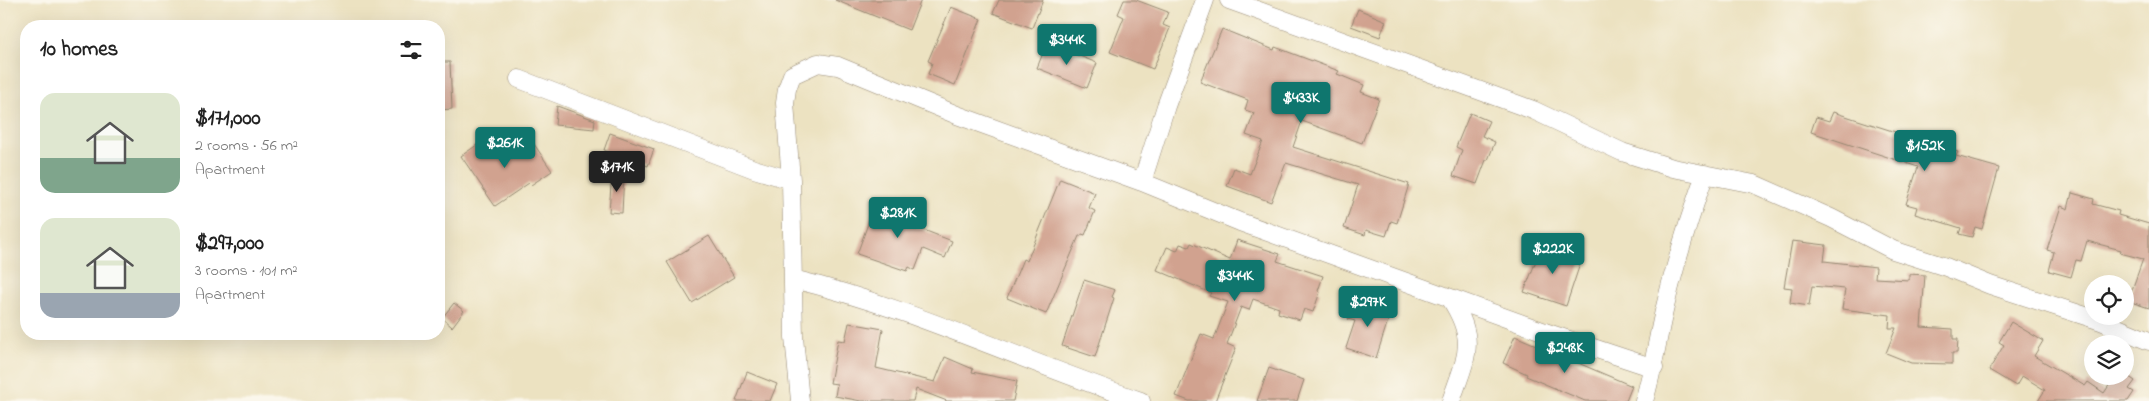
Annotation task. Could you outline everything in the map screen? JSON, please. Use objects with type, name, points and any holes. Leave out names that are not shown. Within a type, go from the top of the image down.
[{"type":"street","points":[[1142,182],[1166,106],[1205,0]]},
{"type":"street","points":[[1229,0],[1533,110],[1622,152],[1673,168],[1754,184],[1831,218],[1894,250],[1946,267],[1990,285],[2100,321],[2149,342]]},
{"type":"street","points":[[800,401],[794,337],[791,180],[785,103],[792,75],[818,63],[838,66],[957,115],[1142,182],[1240,222],[1545,332],[1654,368]]},
{"type":"street","points":[[519,79],[754,169],[791,180]]},
{"type":"street","points":[[1645,401],[1654,368],[1664,313],[1683,239],[1705,174]]},
{"type":"street","points":[[793,279],[844,292],[900,310],[1032,362],[1141,401]]},
{"type":"street","points":[[1450,298],[1461,314],[1468,337],[1468,353],[1451,401]]},
{"type":"building","points":[[835,0],[921,0],[909,30]]},
{"type":"building","points":[[999,0],[1043,0],[1032,28],[993,13]]},
{"type":"building","points":[[1124,0],[1136,0],[1168,12],[1163,25],[1170,28],[1153,69],[1110,52],[1124,17],[1118,14]]},
{"type":"building","points":[[951,7],[981,19],[955,85],[928,74],[932,63],[928,61]]},
{"type":"building","points":[[1358,9],[1386,21],[1380,37],[1351,26]]},
{"type":"building","points":[[1222,29],[1274,50],[1275,47],[1339,71],[1337,74],[1364,85],[1361,92],[1379,99],[1362,143],[1302,121],[1293,147],[1409,184],[1397,223],[1391,221],[1386,236],[1366,230],[1365,235],[1344,228],[1358,185],[1286,163],[1271,202],[1227,186],[1234,168],[1250,174],[1263,141],[1246,135],[1254,113],[1245,110],[1248,100],[1200,82]]},
{"type":"building","points":[[1047,43],[1097,63],[1087,88],[1037,68]]},
{"type":"building","points":[[445,62],[450,62],[452,109],[445,110]]},
{"type":"building","points":[[557,106],[595,120],[594,129],[555,125]]},
{"type":"building","points":[[1833,112],[1958,152],[1956,156],[1999,168],[1982,229],[1975,227],[1972,237],[1959,234],[1961,228],[1915,214],[1917,207],[1906,204],[1918,167],[1811,132],[1816,117],[1829,121]]},
{"type":"building","points":[[1470,113],[1489,121],[1482,136],[1495,142],[1477,184],[1453,176],[1462,150],[1456,147]]},
{"type":"building","points":[[610,133],[654,149],[648,166],[604,150]]},
{"type":"building","points":[[487,138],[502,160],[532,141],[552,171],[531,185],[529,183],[495,206],[461,156]]},
{"type":"building","points":[[612,172],[624,173],[622,213],[609,212]]},
{"type":"building","points":[[1060,179],[1095,193],[1089,208],[1095,211],[1085,235],[1079,236],[1046,314],[1007,298],[1023,259],[1027,261]]},
{"type":"building","points":[[2072,193],[2094,199],[2093,204],[2119,211],[2118,215],[2149,224],[2149,308],[2134,303],[2134,284],[2143,259],[2120,253],[2121,250],[2087,241],[2081,261],[2076,260],[2071,277],[2049,271],[2054,252],[2047,250],[2061,206],[2068,209]]},
{"type":"building","points":[[877,199],[902,209],[898,220],[952,241],[945,258],[923,249],[915,270],[909,267],[907,271],[857,254]]},
{"type":"building","points":[[709,236],[734,277],[692,303],[667,262]]},
{"type":"building","points":[[1237,240],[1280,254],[1277,261],[1323,276],[1318,291],[1320,292],[1313,312],[1304,309],[1300,320],[1278,313],[1279,308],[1253,299],[1249,310],[1241,307],[1227,344],[1236,348],[1215,401],[1189,401],[1176,396],[1201,334],[1214,339],[1228,302],[1209,296],[1211,293],[1157,270],[1167,247],[1177,251],[1180,244],[1189,247],[1191,243],[1230,260]]},
{"type":"building","points":[[1792,241],[1826,245],[1824,261],[1876,267],[1875,278],[1909,280],[1909,274],[1925,275],[1921,327],[1953,329],[1953,339],[1958,339],[1957,353],[1952,353],[1952,364],[1911,363],[1886,353],[1896,328],[1889,328],[1890,315],[1842,309],[1845,289],[1812,286],[1809,306],[1790,303],[1792,288],[1784,287]]},
{"type":"building","points":[[1542,245],[1582,258],[1566,306],[1524,292]]},
{"type":"building","points":[[1084,280],[1115,290],[1095,357],[1062,346]]},
{"type":"building","points":[[1354,302],[1375,309],[1377,303],[1392,308],[1376,358],[1346,348],[1355,321],[1348,319]]},
{"type":"building","points":[[454,303],[464,311],[452,327],[445,321],[445,314]]},
{"type":"building","points":[[2011,322],[2043,341],[2034,356],[2085,386],[2092,385],[2104,393],[2109,385],[2132,385],[2129,389],[2134,392],[2128,401],[2038,401],[2045,390],[2022,376],[2016,386],[1989,370],[2004,345],[1999,342]]},
{"type":"building","points":[[849,323],[883,329],[876,368],[935,382],[945,357],[973,369],[972,372],[1017,381],[1013,401],[947,401],[916,389],[913,401],[861,401],[835,396],[837,384],[830,383],[838,340],[845,341]]},
{"type":"building","points":[[1515,336],[1632,386],[1626,401],[1585,401],[1526,376],[1527,374],[1503,363]]},
{"type":"building","points":[[1269,368],[1304,380],[1297,401],[1257,401]]},
{"type":"building","points":[[747,372],[777,384],[770,401],[736,401]]}]
